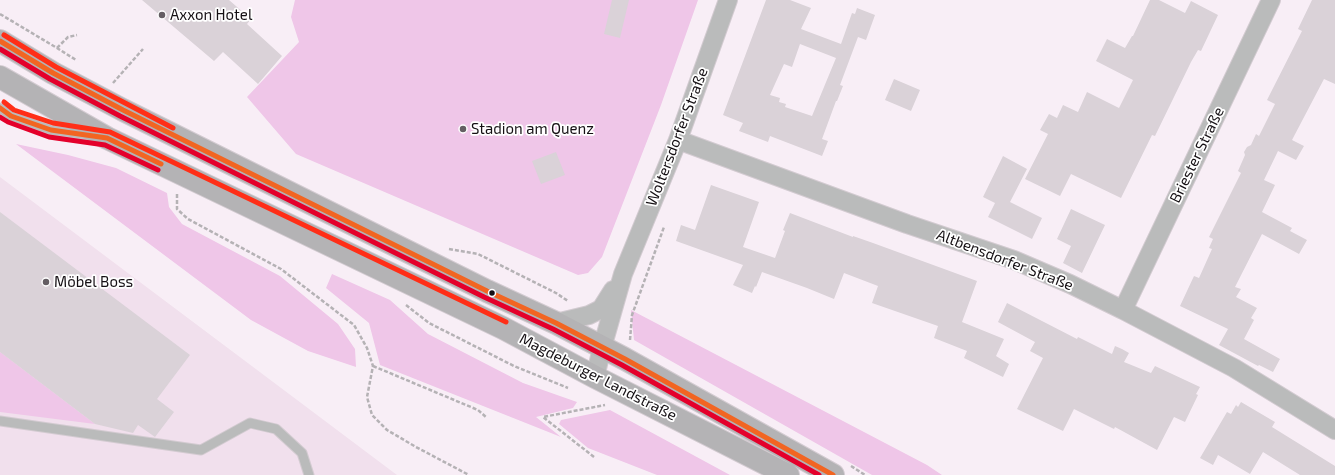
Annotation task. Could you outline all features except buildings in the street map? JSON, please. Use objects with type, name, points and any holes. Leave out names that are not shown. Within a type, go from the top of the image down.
[{"type":"main road","name":"Magdeburger Landstraße","points":[[0,41],[53,73],[123,110],[556,323],[625,359],[833,475]]},
{"type":"main road","name":"Magdeburger Landstraße","points":[[0,77],[107,138],[503,328],[595,377],[788,475]]},
{"type":"street","name":"Woltersdorfer Straße","points":[[595,377],[623,274],[678,140],[728,0]]},
{"type":"street","name":"Briester Straße","points":[[1123,310],[1271,0]]},
{"type":"street","name":"Altbensdorfer Straße","points":[[678,140],[907,224],[1014,260],[1070,284],[1234,368],[1335,430]]},
{"type":"street","name":"Woltersdorfer Straße","points":[[556,323],[589,315],[601,309],[623,274]]},
{"type":"lane","points":[[0,108],[11,116],[51,130],[107,138]]},
{"type":"lane","points":[[0,421],[202,450],[250,423],[276,429],[302,453],[309,475]]},
{"type":"path","points":[[57,48],[68,37],[77,35]]},
{"type":"path","points":[[112,85],[143,49]]},
{"type":"path","points":[[184,174],[177,187],[177,208],[188,219],[281,270],[354,325],[367,348],[373,366],[367,397],[372,415],[387,430],[469,475]]},
{"type":"path","points":[[373,366],[478,410],[486,417]]},
{"type":"shaded area","name":"Stadion am Quenz","points":[[295,0],[698,0],[661,105],[602,257],[588,273],[578,275],[296,154],[247,97],[299,42],[291,17]]},
{"type":"shaded area","points":[[16,144],[68,155],[116,168],[167,193],[169,207],[182,224],[280,276],[338,324],[355,349],[356,367],[308,351],[251,320]]},
{"type":"shaded area","points":[[0,177],[397,475],[0,475]]},
{"type":"shaded area","points":[[332,274],[390,300],[428,334],[523,383],[577,402],[573,408],[536,417],[561,437],[380,365],[369,323],[326,288]]},
{"type":"shaded area","points":[[631,310],[927,465],[942,475],[872,475],[634,340]]},
{"type":"shaded area","points":[[0,352],[95,424],[0,412]]},
{"type":"shaded area","points":[[610,410],[730,475],[657,475],[588,448],[559,424],[561,420]]},
{"type":"transit line","points":[[4,35],[56,67],[173,128]]},
{"type":"transit line","points":[[0,41],[53,73],[123,110],[487,291],[556,323],[625,359],[833,475]]},
{"type":"transit line","points":[[0,49],[50,79],[120,116],[484,297],[553,329],[622,365],[819,475]]},
{"type":"transit line","points":[[4,102],[14,110],[53,123],[110,132],[506,322]]},
{"type":"transit line","points":[[0,108],[11,116],[51,130],[107,138],[161,164]]},
{"type":"transit line","points":[[0,117],[8,122],[49,137],[105,145],[158,170]]},
{"type":"place","name":"Axxon Hotel","points":[[162,15]]},
{"type":"place","name":"Stadion am Quenz","points":[[463,129]]},
{"type":"place","name":"Möbel Boss","points":[[46,282]]}]
